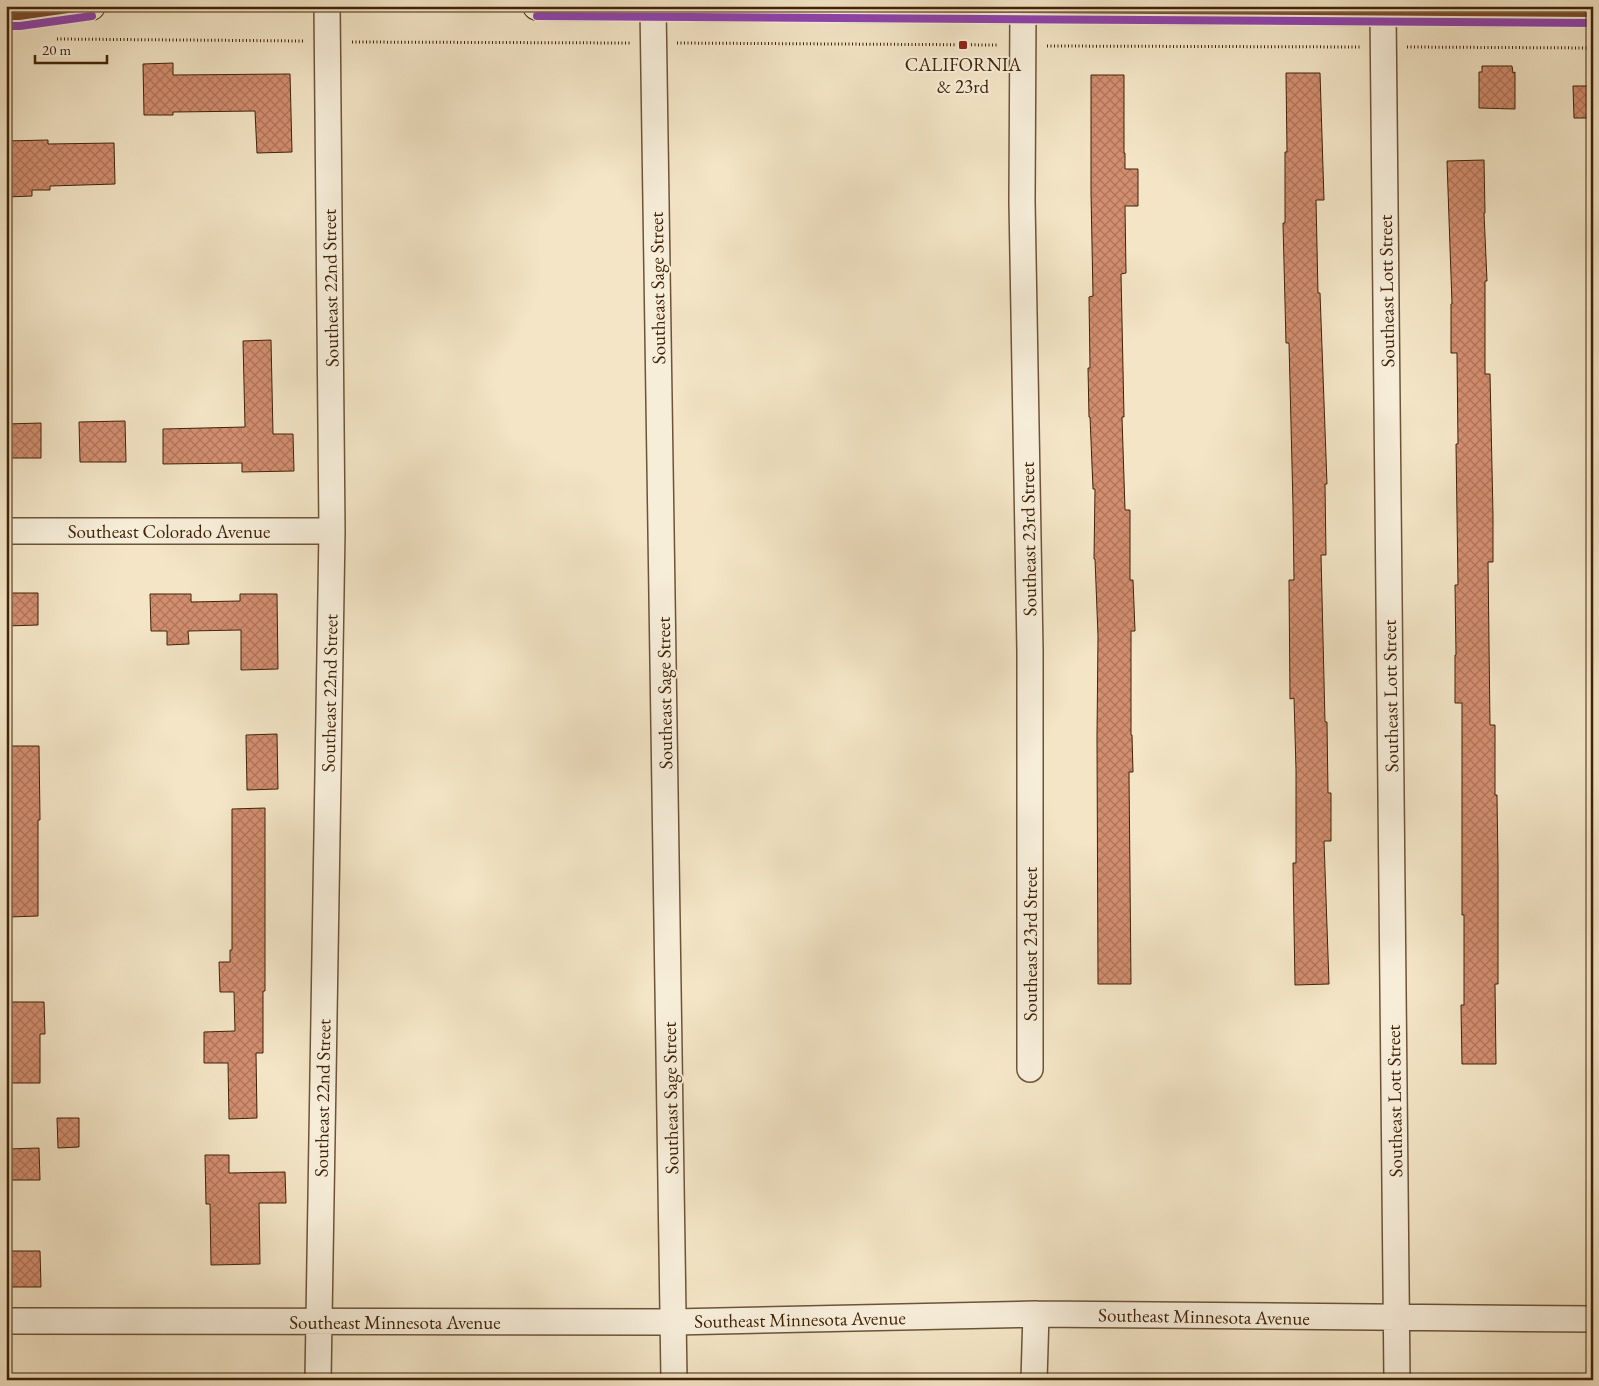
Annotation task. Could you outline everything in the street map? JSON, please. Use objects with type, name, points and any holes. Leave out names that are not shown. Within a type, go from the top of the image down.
[{"type":"main road","points":[[6,16],[19,16],[91,6]]},
{"type":"main road","points":[[537,6],[1593,13]]},
{"type":"street","name":"Southeast 22nd Street","points":[[318,1380],[332,531],[327,6]]},
{"type":"street","name":"Southeast Sage Street","points":[[653,7],[674,1380]]},
{"type":"street","name":"Southeast 23rd Street","points":[[1023,10],[1022,201],[1030,651],[1030,1069]]},
{"type":"street","name":"Southeast Lott Street","points":[[1383,12],[1397,1380]]},
{"type":"street","name":"Southeast Colorado Avenue","points":[[6,531],[332,531]]},
{"type":"street","name":"Southeast Minnesota Avenue","points":[[6,1321],[674,1322],[1036,1314],[1593,1319]]},
{"type":"street","points":[[1034,1380],[1036,1314]]},
{"type":"path","points":[[53,39],[1593,48]]},
{"type":"building","points":[[173,63],[173,75],[290,74],[292,152],[257,153],[255,111],[173,112],[173,115],[144,115],[143,64]]},
{"type":"building","points":[[1482,66],[1512,66],[1513,73],[1515,72],[1515,109],[1479,108],[1479,72],[1482,72]]},
{"type":"building","points":[[1286,73],[1320,73],[1324,200],[1316,200],[1318,293],[1320,293],[1327,484],[1325,484],[1326,555],[1321,555],[1325,722],[1327,722],[1328,793],[1331,793],[1331,841],[1324,841],[1329,984],[1295,985],[1293,863],[1296,863],[1296,770],[1294,698],[1290,699],[1289,580],[1294,580],[1293,506],[1289,343],[1286,343],[1283,223],[1285,223],[1285,152],[1287,152]]},
{"type":"building","points":[[1091,75],[1124,75],[1125,169],[1138,169],[1138,206],[1125,206],[1126,273],[1121,274],[1125,510],[1130,510],[1130,580],[1133,580],[1135,631],[1131,631],[1133,772],[1129,772],[1131,984],[1098,984],[1098,636],[1094,559],[1095,489],[1093,489],[1088,368],[1090,368],[1089,297],[1093,296]]},
{"type":"building","points":[[1573,86],[1593,86],[1593,118],[1574,118]]},
{"type":"building","points":[[48,140],[48,144],[114,143],[115,184],[50,186],[50,190],[32,190],[32,196],[6,197],[6,141]]},
{"type":"building","points":[[1484,160],[1487,281],[1485,281],[1485,374],[1490,374],[1493,515],[1493,562],[1488,562],[1490,725],[1495,725],[1498,984],[1495,984],[1496,1064],[1462,1064],[1461,1005],[1464,1005],[1464,915],[1462,915],[1462,703],[1455,703],[1455,585],[1458,585],[1457,353],[1451,353],[1452,304],[1447,161]]},
{"type":"building","points":[[271,340],[273,434],[293,434],[294,471],[242,472],[242,463],[163,464],[163,429],[245,427],[243,341]]},
{"type":"building","points":[[125,421],[126,462],[80,462],[79,422]]},
{"type":"building","points":[[41,423],[41,458],[6,458],[6,424]]},
{"type":"building","points":[[6,593],[38,593],[38,625],[6,626]]},
{"type":"building","points":[[150,594],[191,594],[191,602],[240,601],[240,594],[277,594],[278,669],[241,670],[241,630],[188,631],[189,644],[167,645],[167,631],[151,631]]},
{"type":"building","points":[[277,734],[278,789],[247,790],[246,735]]},
{"type":"building","points":[[8,746],[39,746],[38,916],[8,917],[8,888],[10,888]]},
{"type":"building","points":[[265,808],[265,991],[263,991],[263,1053],[256,1053],[257,1118],[229,1119],[228,1063],[204,1063],[204,1032],[235,1031],[234,992],[220,992],[219,962],[230,962],[230,950],[232,950],[232,809]]},
{"type":"building","points":[[6,1002],[44,1002],[45,1034],[40,1034],[40,1083],[7,1083]]},
{"type":"building","points":[[57,1118],[79,1118],[79,1147],[58,1148]]},
{"type":"building","points":[[39,1148],[40,1180],[8,1180],[8,1149]]},
{"type":"building","points":[[205,1155],[229,1155],[229,1173],[285,1172],[286,1203],[259,1203],[260,1264],[211,1265],[210,1204],[206,1204]]},
{"type":"building","points":[[9,1251],[40,1251],[41,1287],[10,1287]]},
{"type":"transit line","points":[[6,16],[19,16],[89,6]]},
{"type":"transit line","points":[[575,6],[1593,13]]},
{"type":"transit line","points":[[6,26],[20,26],[92,16]]},
{"type":"transit line","points":[[537,16],[1593,23]]},
{"type":"place","name":"CALIFORNIA & 23rd","points":[[963,45]]}]
